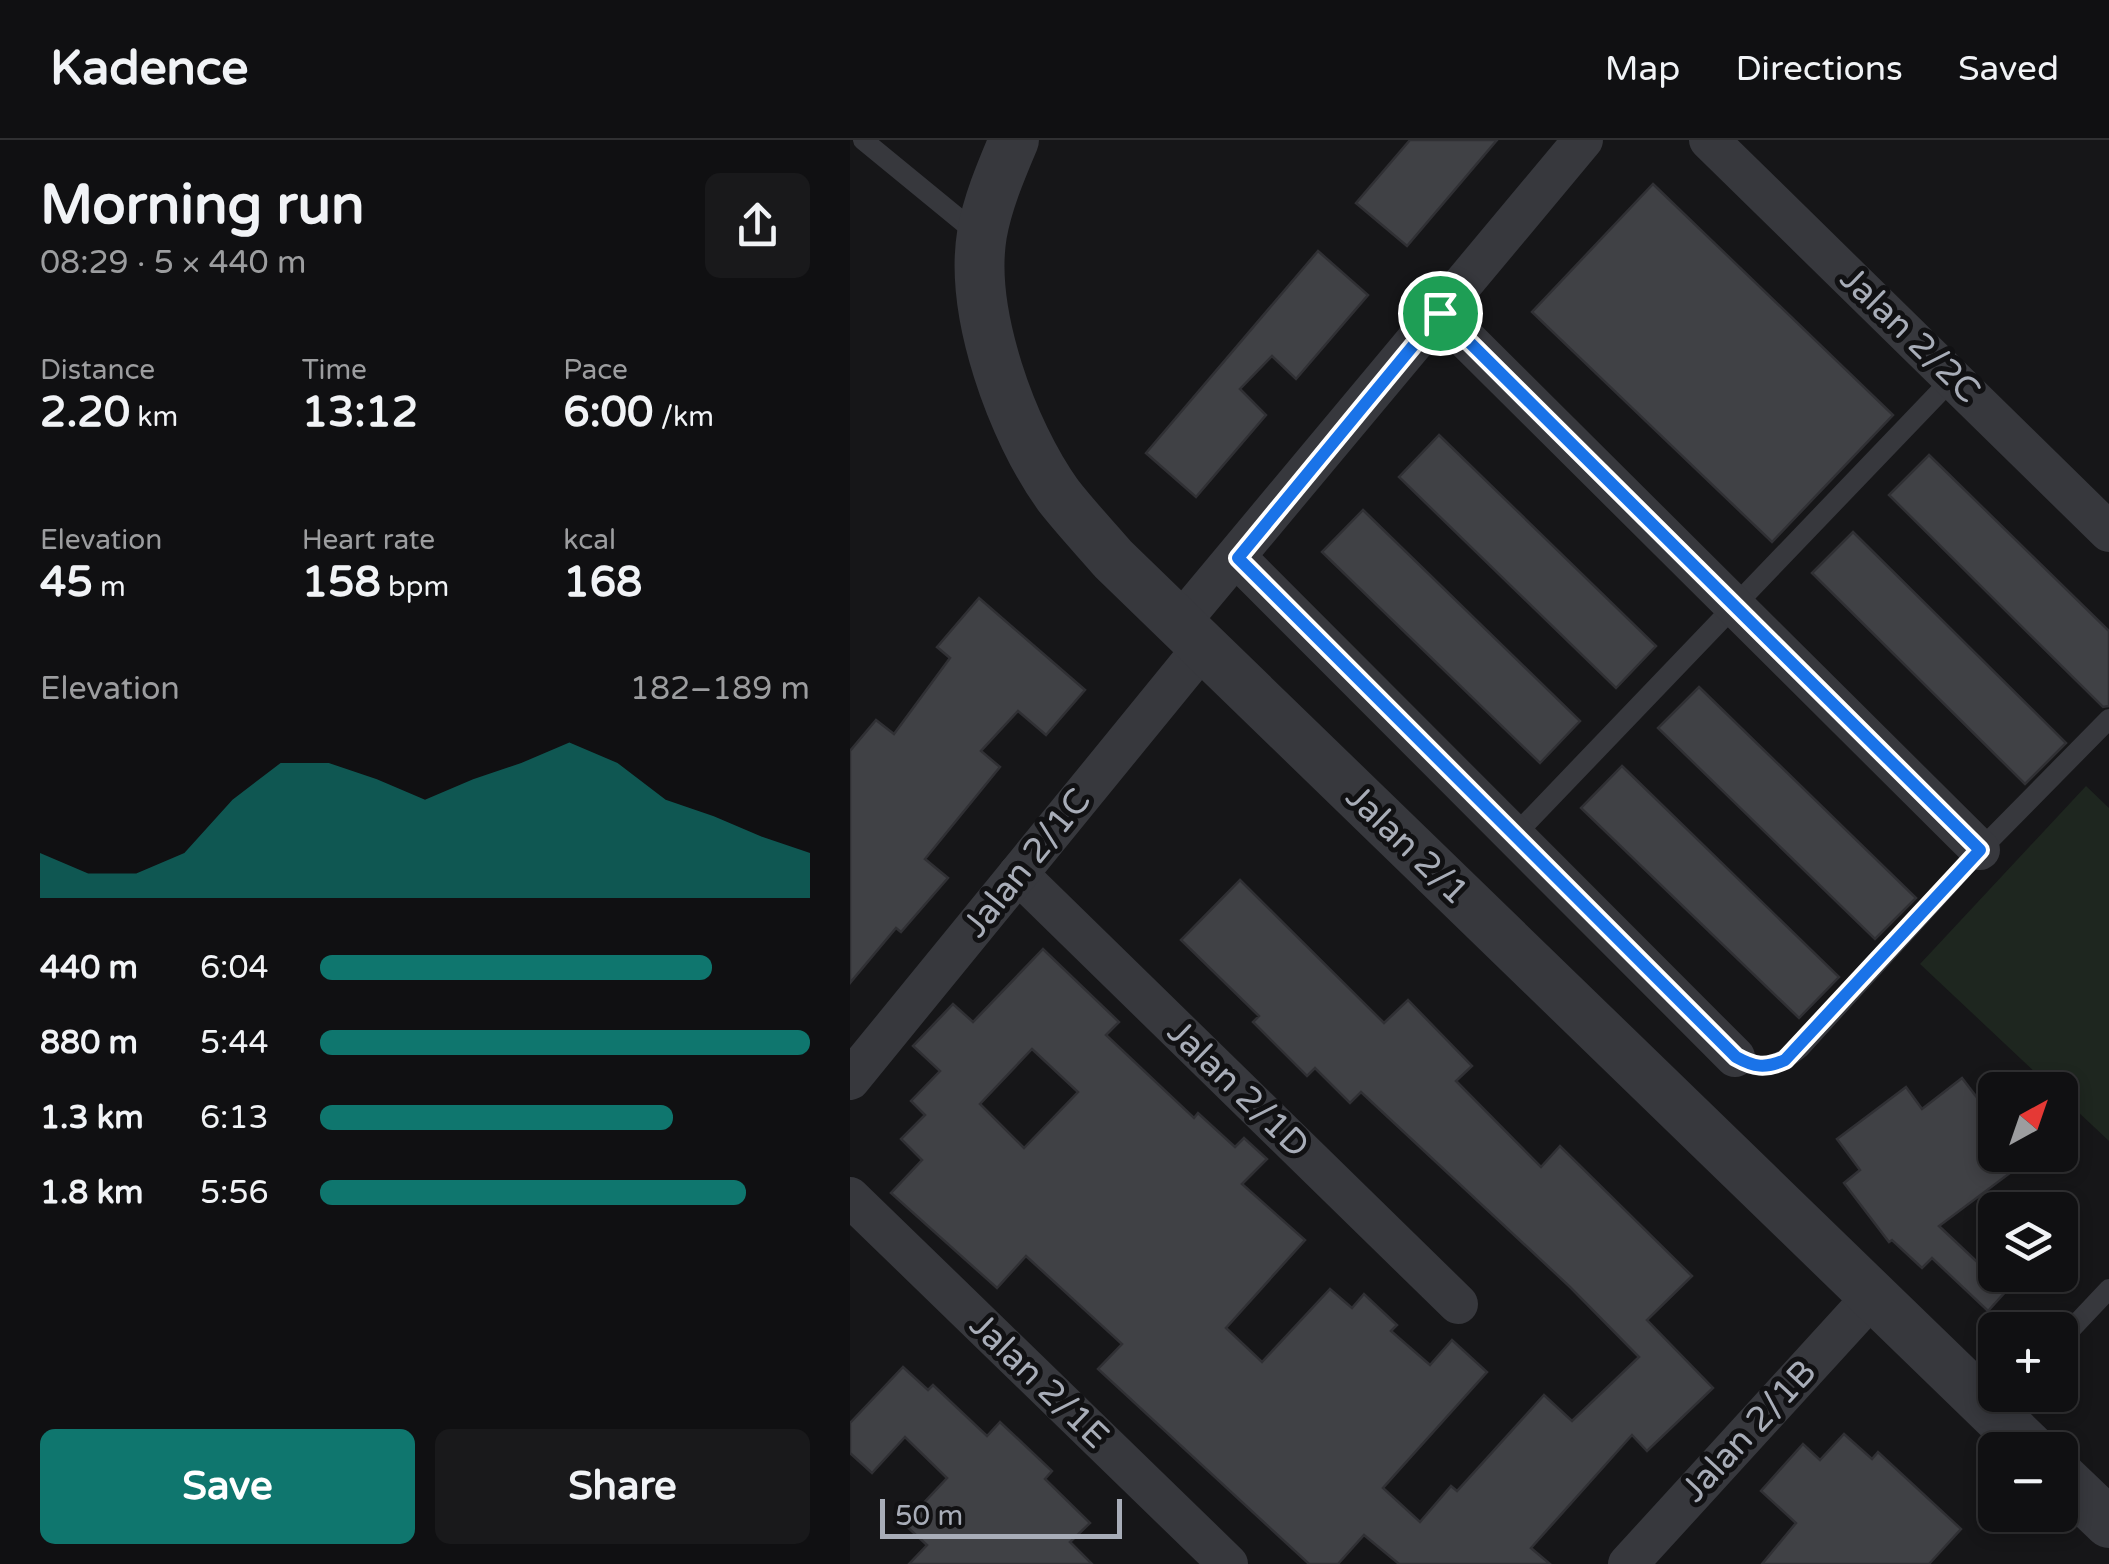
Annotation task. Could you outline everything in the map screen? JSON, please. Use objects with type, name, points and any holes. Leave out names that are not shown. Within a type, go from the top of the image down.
[{"type":"street","name":"Jalan 2/1","points":[[1014,140],[995,184],[982,237],[984,302],[996,366],[1021,430],[1058,494],[1113,559],[1871,1298],[1978,1388]]},
{"type":"street","name":"Jalan 2/1C","points":[[850,1080],[1018,874],[1192,635],[1238,558],[1583,140]]},
{"type":"street","name":"Jalan 2/2C","points":[[1709,140],[2109,532]]},
{"type":"street","points":[[1440,313],[1980,850]]},
{"type":"street","points":[[1238,558],[1736,1057]]},
{"type":"street","name":"Jalan 2/1D","points":[[1018,874],[1458,1304]]},
{"type":"street","name":"Jalan 2/1E","points":[[850,1197],[1228,1564]]},
{"type":"street","name":"Jalan 2/1B","points":[[1628,1564],[1871,1298]]},
{"type":"street","name":"Jalan 2/1","points":[[2002,1412],[2018,1432]]},
{"type":"street","points":[[2078,1493],[2109,1523]]},
{"type":"lane","points":[[863,140],[982,237]]},
{"type":"lane","points":[[1515,834],[1954,377]]},
{"type":"lane","points":[[1736,1057],[1751,1066],[1768,1067],[1800,1048],[1980,850],[2109,719]]},
{"type":"lane","points":[[2078,1322],[2109,1289]]},
{"type":"shaded area","points":[[2086,786],[2109,808],[2109,1141],[2078,1112],[2078,1072],[2035,1072],[1920,964]]},
{"type":"building","points":[[1410,140],[1497,140],[1407,246],[1356,203]]},
{"type":"building","points":[[1653,184],[1893,415],[1772,542],[1532,312]]},
{"type":"building","points":[[1318,251],[1368,295],[1296,379],[1272,356],[1240,389],[1266,415],[1196,497],[1146,453]]},
{"type":"building","points":[[1439,435],[1656,646],[1616,688],[1399,477]]},
{"type":"building","points":[[1929,455],[2109,631],[2109,706],[2103,707],[1889,495]]},
{"type":"building","points":[[1363,510],[1580,721],[1540,763],[1322,552]]},
{"type":"building","points":[[1853,532],[2066,743],[2025,784],[1812,573]]},
{"type":"building","points":[[979,598],[1085,690],[1046,735],[1018,711],[981,751],[1000,767],[925,859],[948,878],[901,932],[896,928],[850,983],[850,751],[876,720],[894,734],[950,658],[937,647]]},
{"type":"building","points":[[1699,687],[1916,898],[1875,939],[1658,728]]},
{"type":"building","points":[[1622,766],[1839,977],[1799,1018],[1581,808]]},
{"type":"building","points":[[1240,880],[1384,1023],[1408,1000],[1472,1066],[1456,1081],[1541,1167],[1560,1146],[1692,1276],[1647,1320],[1713,1388],[1647,1451],[1632,1435],[1531,1548],[1550,1564],[1399,1564],[1364,1535],[1338,1564],[1309,1564],[1098,1369],[1122,1344],[1026,1256],[997,1288],[891,1193],[922,1160],[901,1139],[925,1115],[911,1101],[940,1071],[913,1046],[953,1004],[973,1022],[1043,949],[1119,1022],[1106,1035],[1194,1118],[1198,1113],[1235,1147],[1244,1138],[1267,1159],[1242,1184],[1305,1240],[1226,1328],[1262,1362],[1330,1289],[1352,1308],[1364,1294],[1397,1325],[1391,1331],[1430,1365],[1452,1340],[1487,1372],[1383,1488],[1420,1522],[1451,1486],[1457,1491],[1544,1395],[1572,1421],[1639,1357],[1570,1287],[1361,1092],[1350,1103],[1315,1068],[1307,1076],[1253,1022],[1259,1016],[1181,940]],"holes":[[[1032,1049],[1078,1092],[1024,1148],[980,1104]]]},
{"type":"building","points":[[1962,1078],[1978,1099],[1978,1172],[2011,1172],[1984,1192],[1978,1192],[1978,1197],[1939,1226],[1978,1263],[1978,1292],[2005,1292],[1988,1311],[1932,1258],[1922,1268],[1892,1240],[1889,1242],[1844,1183],[1860,1170],[1837,1139],[1906,1087],[1922,1109]]},
{"type":"building","points":[[903,1367],[928,1390],[933,1385],[987,1436],[1000,1422],[1052,1471],[1045,1479],[1090,1523],[1070,1542],[1092,1564],[909,1564],[927,1545],[904,1524],[947,1478],[905,1437],[872,1473],[850,1453],[850,1423]]},
{"type":"building","points":[[1844,1434],[1872,1459],[1878,1452],[1961,1529],[1929,1564],[1762,1564],[1796,1523],[1761,1491],[1803,1444],[1820,1460]]},
{"type":"route","points":[[1440,313],[1980,850],[1785,1060],[1768,1067],[1751,1066],[1736,1057],[1238,558],[1440,313]]}]
